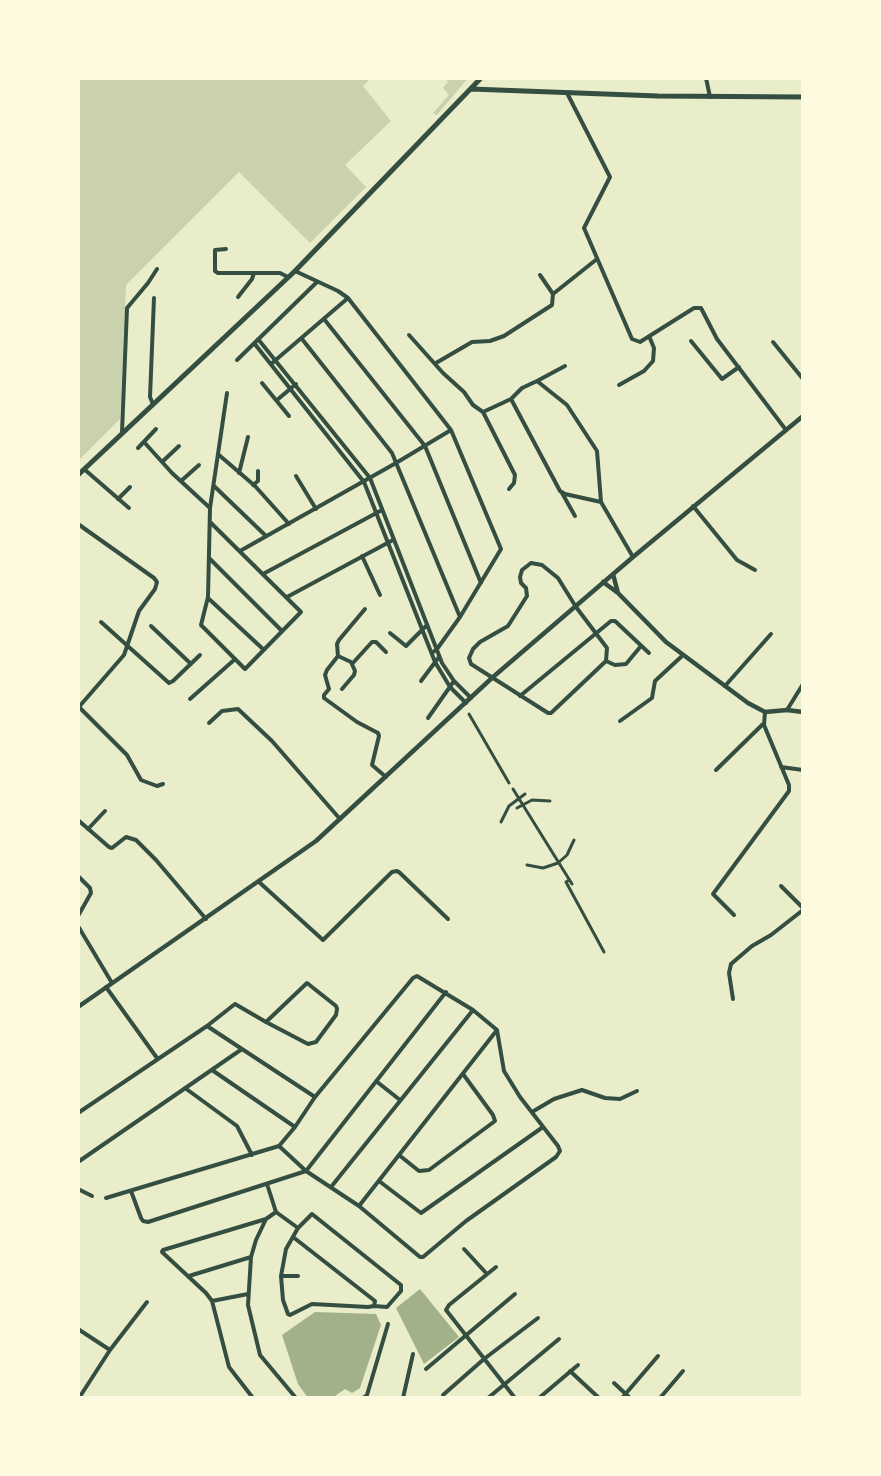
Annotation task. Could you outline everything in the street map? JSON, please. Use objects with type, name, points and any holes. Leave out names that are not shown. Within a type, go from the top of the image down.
[{"type":"main road","points":[[78,475],[289,278],[481,78]]},
{"type":"main road","points":[[471,89],[710,97],[803,97]]},
{"type":"street","points":[[706,78],[710,97]]},
{"type":"street","points":[[567,93],[610,177],[585,224],[585,233],[632,339],[640,342],[694,308],[701,308],[717,339],[787,431]]},
{"type":"street","points":[[226,249],[215,250],[215,271],[218,273],[280,273],[289,278]]},
{"type":"street","points":[[553,294],[597,259]]},
{"type":"street","points":[[122,432],[127,308],[157,269]]},
{"type":"street","points":[[295,271],[348,298],[451,430],[501,549],[460,617],[432,653]]},
{"type":"street","points":[[238,297],[254,273]]},
{"type":"street","points":[[436,363],[476,340],[490,341],[504,336],[552,305],[553,294],[540,275]]},
{"type":"street","points":[[237,360],[317,282]]},
{"type":"street","points":[[153,404],[150,397],[154,298]]},
{"type":"street","points":[[271,364],[348,298]]},
{"type":"street","points":[[324,319],[425,446],[481,583]]},
{"type":"street","points":[[409,335],[443,373],[464,392],[473,405],[483,412],[515,475],[514,483],[509,489]]},
{"type":"street","points":[[619,385],[644,371],[653,361],[654,348],[650,336]]},
{"type":"street","points":[[302,339],[392,453],[460,617]]},
{"type":"street","points":[[256,341],[296,384],[370,478],[440,657],[454,681],[471,698]]},
{"type":"street","points":[[256,341],[271,364],[364,482],[435,662],[450,687],[466,703]]},
{"type":"street","points":[[691,341],[722,379],[739,367]]},
{"type":"street","points":[[773,342],[803,379]]},
{"type":"street","points":[[483,412],[511,399],[522,388],[565,366]]},
{"type":"street","points":[[537,381],[567,405],[593,444],[598,461],[601,502],[633,557]]},
{"type":"street","points":[[262,382],[289,416]]},
{"type":"street","points":[[277,400],[296,384]]},
{"type":"street","points":[[210,522],[301,612],[245,669],[201,626],[208,597],[210,508],[227,393]]},
{"type":"street","points":[[511,399],[575,516]]},
{"type":"street","points":[[78,1006],[206,920],[316,841],[493,677],[693,506],[803,416]]},
{"type":"street","points":[[323,429],[329,425]]},
{"type":"street","points":[[138,448],[156,429]]},
{"type":"street","points":[[240,551],[364,482],[451,430]]},
{"type":"street","points":[[239,472],[248,437]]},
{"type":"street","points":[[334,442],[339,438]]},
{"type":"street","points":[[144,442],[210,508]]},
{"type":"street","points":[[162,462],[179,446]]},
{"type":"street","points":[[218,454],[253,485],[289,524]]},
{"type":"street","points":[[181,481],[199,465]]},
{"type":"street","points":[[84,469],[129,508]]},
{"type":"street","points":[[253,485],[258,481],[258,471]]},
{"type":"street","points":[[297,476],[316,509]]},
{"type":"street","points":[[213,486],[266,536]]},
{"type":"street","points":[[118,499],[130,487]]},
{"type":"street","points":[[562,492],[601,502]]},
{"type":"street","points":[[693,506],[737,560],[755,570]]},
{"type":"street","points":[[263,574],[382,510]]},
{"type":"street","points":[[78,524],[157,582],[155,589],[141,607],[124,655],[78,707],[127,754],[141,780],[157,786],[163,784]]},
{"type":"street","points":[[287,597],[393,540]]},
{"type":"street","points":[[362,556],[380,595]]},
{"type":"street","points":[[208,558],[282,631]]},
{"type":"street","points":[[536,562],[550,570],[558,578],[576,608],[607,646],[606,662],[554,712],[548,713],[471,664],[469,655],[480,642],[508,626],[527,596],[526,588],[521,583],[520,577],[526,565],[536,562]]},
{"type":"street","points":[[613,574],[618,593]]},
{"type":"street","points":[[603,582],[618,593],[649,627],[682,656],[753,706],[765,712],[787,710],[803,712]]},
{"type":"street","points":[[208,597],[264,651]]},
{"type":"street","points":[[365,609],[337,644],[338,656],[325,675],[329,689],[324,698],[357,722],[378,733],[372,765],[386,777]]},
{"type":"street","points":[[520,696],[611,621],[615,621],[649,653]]},
{"type":"street","points":[[101,622],[169,683],[200,655]]},
{"type":"street","points":[[390,633],[406,646],[427,625]]},
{"type":"street","points":[[151,626],[191,664]]},
{"type":"street","points":[[725,686],[771,634]]},
{"type":"street","points":[[352,664],[372,642],[376,642],[386,652]]},
{"type":"street","points":[[606,662],[615,665],[626,664],[641,646]]},
{"type":"street","points":[[338,656],[352,664],[354,675],[342,689]]},
{"type":"street","points":[[620,721],[652,698],[656,681],[682,656]]},
{"type":"street","points":[[421,681],[440,657]]},
{"type":"street","points":[[190,699],[234,660]]},
{"type":"street","points":[[428,717],[454,681]]},
{"type":"street","points":[[787,710],[803,684]]},
{"type":"street","points":[[209,723],[222,711],[238,709],[272,741],[340,820]]},
{"type":"street","points":[[734,915],[713,894],[788,793],[789,785],[763,723],[765,712]]},
{"type":"street","points":[[469,714],[509,783]]},
{"type":"street","points":[[716,770],[763,723]]},
{"type":"street","points":[[780,767],[803,770]]},
{"type":"street","points":[[513,789],[572,884]]},
{"type":"street","points":[[501,822],[509,806],[525,794]]},
{"type":"street","points":[[517,808],[538,800],[550,801]]},
{"type":"street","points":[[88,830],[105,811]]},
{"type":"street","points":[[78,820],[108,847],[112,848],[126,837],[136,840],[156,860],[206,920]]},
{"type":"street","points":[[527,865],[543,868],[559,863],[570,851],[574,840]]},
{"type":"street","points":[[259,882],[323,940],[392,872],[397,871],[448,920]]},
{"type":"street","points":[[78,876],[90,888],[91,893],[78,916]]},
{"type":"street","points":[[569,880],[566,882],[604,952]]},
{"type":"street","points":[[733,999],[729,973],[731,964],[803,909],[781,886]]},
{"type":"street","points":[[78,926],[112,983]]},
{"type":"street","points":[[106,1198],[279,1146],[315,1097],[417,976],[473,1010],[498,1030],[504,1071],[560,1151],[556,1157],[420,1257],[359,1206],[306,1171],[279,1146]]},
{"type":"street","points":[[78,1113],[207,1026],[235,1004],[266,1022],[308,1044],[316,1042],[336,1015],[337,1009],[307,984],[266,1022]]},
{"type":"street","points":[[105,987],[157,1058]]},
{"type":"street","points":[[131,1191],[141,1218],[148,1222],[306,1171],[446,992]]},
{"type":"street","points":[[331,1187],[473,1010]]},
{"type":"street","points":[[207,1026],[315,1097]]},
{"type":"street","points":[[359,1206],[498,1030]]},
{"type":"street","points":[[78,1162],[242,1049]]},
{"type":"street","points":[[212,1070],[295,1127]]},
{"type":"street","points":[[399,1155],[419,1171],[429,1170],[495,1121],[463,1074]]},
{"type":"street","points":[[376,1081],[400,1100]]},
{"type":"street","points":[[185,1088],[237,1126],[252,1155]]},
{"type":"street","points":[[532,1112],[554,1100],[582,1090],[605,1098],[620,1099],[637,1091]]},
{"type":"street","points":[[379,1181],[421,1214],[543,1126]]},
{"type":"street","points":[[267,1184],[276,1212],[298,1228]]},
{"type":"street","points":[[78,1189],[92,1196]]},
{"type":"street","points":[[253,1398],[229,1367],[212,1301],[162,1252],[266,1219],[276,1212]]},
{"type":"street","points":[[312,1214],[401,1285],[401,1291],[387,1307],[375,1304],[312,1304],[290,1315],[286,1311],[283,1300],[281,1276],[286,1249],[298,1228],[312,1214]]},
{"type":"street","points":[[266,1219],[251,1257],[248,1305],[260,1355],[296,1398]]},
{"type":"street","points":[[293,1237],[375,1304]]},
{"type":"street","points":[[464,1249],[487,1274]]},
{"type":"street","points":[[188,1276],[251,1257]]},
{"type":"street","points":[[496,1267],[449,1305],[446,1310],[514,1398]]},
{"type":"street","points":[[281,1276],[298,1276]]},
{"type":"street","points":[[212,1301],[248,1294]]},
{"type":"street","points":[[426,1369],[514,1294]]},
{"type":"street","points":[[79,1398],[110,1350],[147,1302]]},
{"type":"street","points":[[442,1395],[484,1359],[538,1318]]},
{"type":"street","points":[[374,1398],[365,1397],[388,1324]]},
{"type":"street","points":[[78,1329],[110,1350]]},
{"type":"street","points":[[488,1398],[559,1340]]},
{"type":"street","points":[[403,1398],[413,1354]]},
{"type":"street","points":[[614,1383],[626,1397],[658,1356]]},
{"type":"street","points":[[540,1398],[578,1365]]},
{"type":"street","points":[[570,1371],[599,1398]]},
{"type":"street","points":[[660,1398],[683,1371]]},
{"type":"shaded area","points":[[78,78],[371,78],[363,86],[391,121],[345,165],[366,187],[310,243],[239,172],[126,285],[120,419],[78,461]]},
{"type":"shaded area","points":[[445,78],[468,78],[437,115],[433,113],[449,95],[443,88],[448,82]]},
{"type":"shaded area","points":[[420,1289],[459,1337],[424,1364],[396,1308]]},
{"type":"shaded area","points":[[315,1312],[376,1314],[381,1325],[360,1388],[352,1393],[345,1389],[332,1398],[308,1398],[298,1384],[282,1335]]}]
